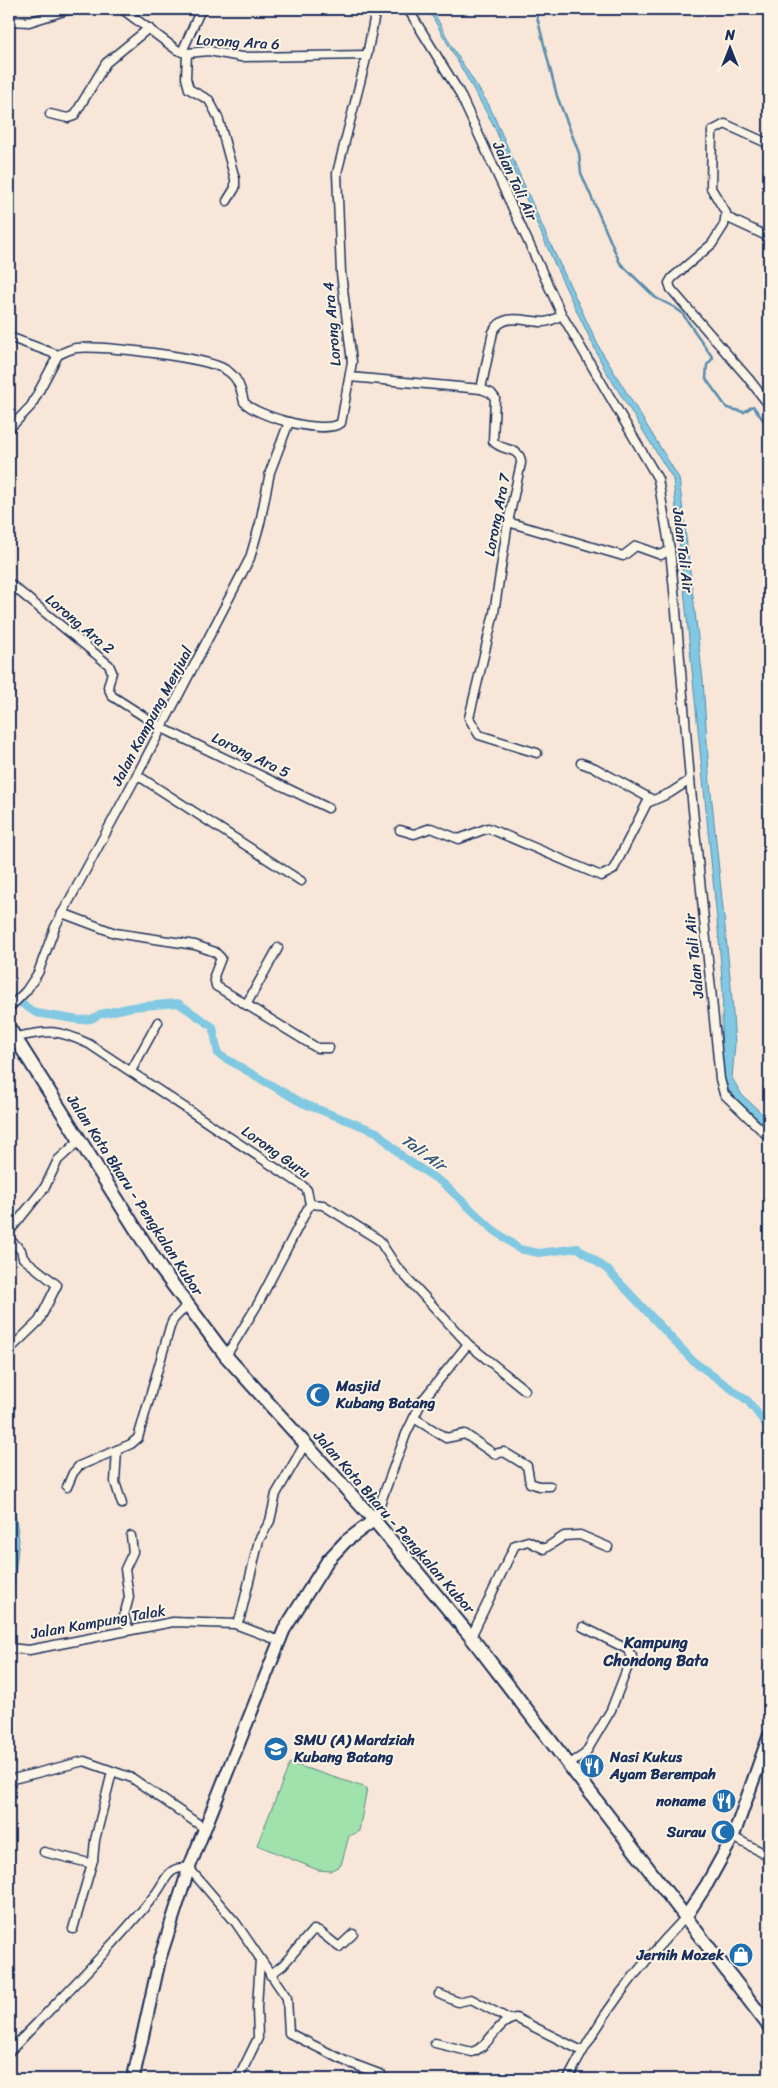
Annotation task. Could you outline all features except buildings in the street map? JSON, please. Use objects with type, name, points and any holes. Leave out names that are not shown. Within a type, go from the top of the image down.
[{"type":"main road","name":"Jalan Kota Bharu - Pengkalan Kubor","points":[[12,1033],[161,1270],[186,1306],[226,1356],[374,1520],[471,1637],[769,2026]]},
{"type":"street","points":[[9,21],[29,22],[71,9]]},
{"type":"street","name":"Lorong Ara 6","points":[[122,9],[185,53],[209,51],[241,57],[284,58],[367,55]]},
{"type":"street","points":[[201,9],[185,53],[187,84],[192,92],[204,96],[213,105],[234,174],[235,188],[227,201]]},
{"type":"street","name":"Lorong Ara 4","points":[[58,354],[69,349],[90,348],[192,358],[216,364],[237,379],[244,402],[263,414],[289,422],[328,427],[335,427],[341,423],[350,377],[351,345],[341,273],[337,173],[367,55],[376,9]]},
{"type":"street","name":"Jalan Tali Air","points":[[408,9],[459,92],[562,315],[656,474],[662,493],[670,550],[690,780],[721,1087],[724,1094],[769,1136]]},
{"type":"street","points":[[50,114],[68,118],[74,116],[106,63],[149,28]]},
{"type":"street","points":[[769,142],[725,124],[712,131],[711,188],[726,217],[769,237]]},
{"type":"street","points":[[726,217],[724,225],[712,244],[672,278],[670,286],[769,405]]},
{"type":"street","points":[[350,377],[481,390],[497,325],[503,320],[511,319],[551,321],[562,315]]},
{"type":"street","points":[[9,337],[58,354],[31,406],[9,429]]},
{"type":"street","name":"Lorong Ara 7","points":[[481,390],[491,393],[496,398],[493,441],[499,447],[516,452],[521,459],[508,522],[494,613],[469,718],[479,736],[537,753]]},
{"type":"street","name":"Jalan Kampung Menjual","points":[[9,1008],[26,991],[38,973],[62,913],[162,728],[250,558],[260,522],[270,472],[289,422]]},
{"type":"street","points":[[508,522],[623,556],[636,546],[661,555],[670,550]]},
{"type":"street","name":"Lorong Ara 2","points":[[9,583],[109,665],[112,672],[108,687],[112,696],[162,728]]},
{"type":"street","name":"Lorong Ara 5","points":[[162,728],[328,808]]},
{"type":"street","points":[[581,763],[595,768],[653,800]]},
{"type":"street","points":[[137,775],[301,881]]},
{"type":"street","points":[[400,830],[414,834],[431,828],[459,839],[488,828],[601,876],[613,870],[642,808],[690,780]]},
{"type":"street","points":[[62,913],[115,933],[195,945],[214,952],[221,958],[214,976],[216,986],[317,1048],[329,1048]]},
{"type":"street","points":[[246,1005],[278,948]]},
{"type":"street","points":[[131,1071],[158,1022]]},
{"type":"street","name":"Lorong Guru","points":[[12,1033],[42,1031],[67,1033],[89,1044],[303,1186],[307,1190],[310,1204]]},
{"type":"street","points":[[9,1232],[45,1187],[58,1160],[80,1140]]},
{"type":"street","points":[[226,1356],[258,1302],[310,1204],[323,1205],[379,1240],[396,1266],[468,1344],[525,1390]]},
{"type":"street","points":[[9,1239],[21,1250],[23,1258],[56,1285],[39,1321],[9,1350]]},
{"type":"street","points":[[67,1487],[77,1468],[134,1443],[140,1436],[170,1327],[173,1320],[186,1306]]},
{"type":"street","points":[[133,2079],[160,1958],[189,1868],[284,1630],[328,1560],[346,1541],[374,1520],[414,1418],[430,1390],[468,1344]]},
{"type":"street","points":[[414,1418],[446,1438],[465,1434],[494,1454],[504,1452],[527,1466],[530,1483],[539,1486],[550,1486]]},
{"type":"street","points":[[235,1624],[240,1618],[258,1541],[270,1521],[276,1494],[306,1444]]},
{"type":"street","points":[[117,1450],[115,1482],[122,1504]]},
{"type":"street","points":[[471,1637],[515,1545],[528,1541],[544,1549],[564,1536],[582,1535],[608,1547]]},
{"type":"street","points":[[129,1630],[124,1616],[129,1597],[125,1569],[133,1552],[131,1536]]},
{"type":"street","name":"Jalan Kampung Talak","points":[[9,1648],[29,1650],[172,1622],[235,1624],[280,1641]]},
{"type":"street","points":[[568,1765],[585,1754],[611,1710],[632,1656],[627,1649],[583,1627]]},
{"type":"street","points":[[568,2079],[582,2051],[616,1996],[654,1950],[685,1918],[707,1884],[734,1837],[769,1736]]},
{"type":"street","points":[[9,1780],[78,1761],[132,1778],[204,1828]]},
{"type":"street","points":[[74,1929],[93,1860],[95,1840],[112,1772]]},
{"type":"street","points":[[734,1837],[769,1856]]},
{"type":"street","points":[[44,1852],[89,1863],[93,1860]]},
{"type":"street","points":[[9,2052],[135,1919],[176,1867],[189,1868],[236,1923],[288,2000],[289,2033],[345,2061],[382,2075],[384,2079]]},
{"type":"street","points":[[270,1975],[283,1965],[313,1930],[319,1931],[338,1947],[353,1934]]},
{"type":"street","points":[[238,2079],[258,2038],[257,2007],[260,1959]]},
{"type":"street","points":[[439,1994],[458,2002],[473,2000],[509,2019],[522,2020],[582,2051]]},
{"type":"street","points":[[435,2043],[465,2052],[479,2050],[509,2019]]},
{"type":"green space","points":[[290,1763],[367,1788],[359,1831],[349,1836],[341,1865],[330,1871],[318,1870],[257,1845]]},
{"type":"water","points":[[428,9],[432,9],[452,47],[489,105],[548,239],[600,349],[679,478],[703,680],[709,773],[731,986],[735,1044],[732,1078],[742,1095],[769,1120],[769,1131],[729,1090],[725,1079],[721,1054],[723,992],[719,940],[673,479],[604,368],[560,276],[493,124]]},
{"type":"water","points":[[9,1469],[19,1540],[9,1629]]},
{"type":"waterway","points":[[535,9],[557,96],[579,153],[581,173],[620,263],[656,298],[682,313],[713,358],[707,365],[706,379],[727,408],[744,412],[753,406],[769,428]]},
{"type":"waterway","name":"Tali Air","points":[[22,1004],[36,1013],[80,1020],[91,1019],[101,1014],[132,1007],[178,1003],[213,1027],[218,1054],[302,1103],[377,1132],[403,1157],[444,1184],[490,1227],[519,1249],[539,1253],[578,1248],[608,1270],[693,1361],[748,1401],[769,1428]]},
{"type":"place","name":"Masjid Kubang Batang","points":[[318,1395]]},
{"type":"place","name":"SMU (A) Mardziah Kubang Batang","points":[[276,1749]]},
{"type":"place","name":"Nasi Kukus Ayam Berempah","points":[[592,1766]]},
{"type":"place","name":"noname","points":[[724,1801]]},
{"type":"place","name":"Surau","points":[[723,1832]]},
{"type":"place","name":"Jernih Mozek","points":[[741,1955]]},
{"type":"district","name":"Kampung Chondong Bata","points":[[656,1651]]}]
